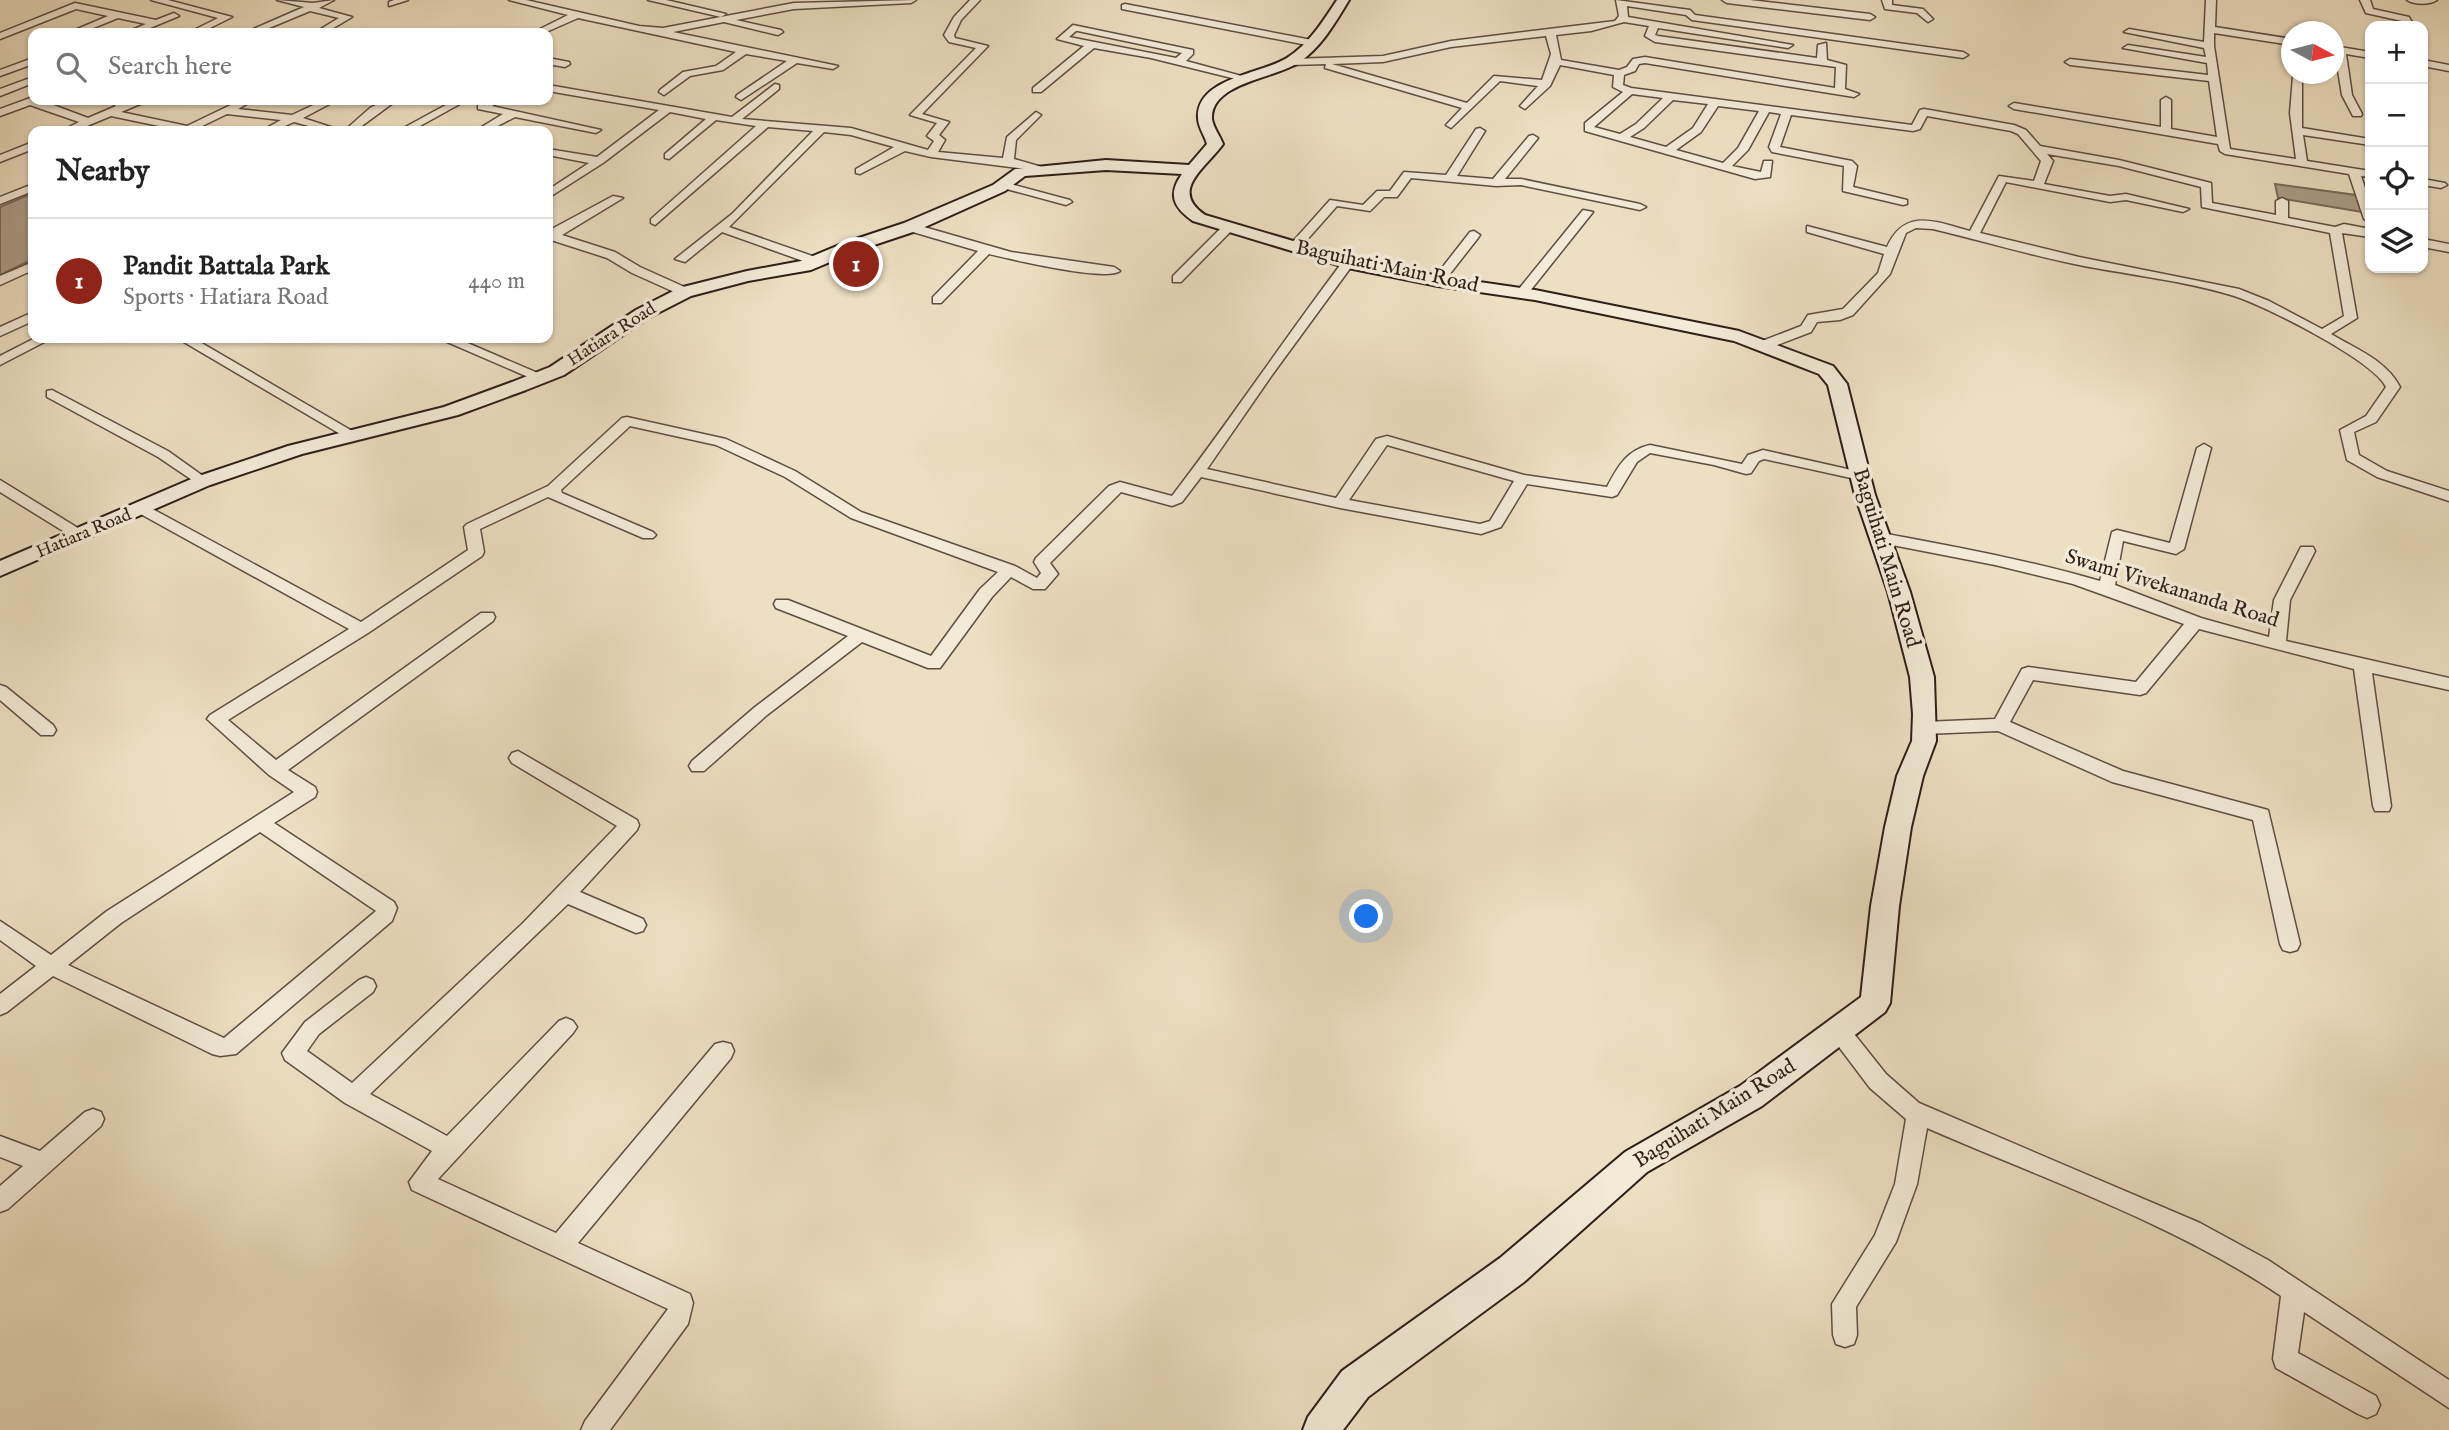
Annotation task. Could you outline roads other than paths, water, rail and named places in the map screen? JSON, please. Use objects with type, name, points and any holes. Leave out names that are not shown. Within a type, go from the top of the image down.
[{"type":"street","points":[[156,0],[227,17],[204,28]]},
{"type":"street","points":[[282,0],[347,17],[328,28]]},
{"type":"street","points":[[261,28],[329,0]]},
{"type":"street","points":[[392,4],[403,0]]},
{"type":"street","points":[[514,0],[639,29],[663,31],[718,18],[820,1],[911,0]]},
{"type":"street","points":[[653,0],[734,16]]},
{"type":"street","points":[[771,0],[778,9]]},
{"type":"street","points":[[931,154],[940,140],[932,136],[944,122],[915,115],[983,46],[952,40],[949,35],[957,19],[975,0]]},
{"type":"street","name":"Baguihati Main Road","points":[[1321,1430],[1355,1384],[1512,1270],[1636,1162],[1751,1096],[1840,1032],[1875,1003],[1885,906],[1898,827],[1909,776],[1924,741],[1922,677],[1882,538],[1865,495],[1838,384],[1826,370],[1739,337],[1661,319],[1348,263],[1199,218],[1183,206],[1180,192],[1192,170],[1215,144],[1205,120],[1208,106],[1218,92],[1244,78],[1315,53],[1343,0]]},
{"type":"street","points":[[1727,0],[1870,17]]},
{"type":"street","points":[[1887,0],[1890,8],[1920,11],[1928,19]]},
{"type":"street","points":[[2211,0],[2209,46],[2223,148],[2228,152],[2365,173]]},
{"type":"street","points":[[2365,0],[2370,11],[2407,21]]},
{"type":"street","points":[[2412,0],[2432,0]]},
{"type":"street","points":[[1315,53],[1383,59],[1504,35],[1550,33],[1618,23],[1624,17],[1621,1],[1690,13],[1692,16],[1708,19],[1963,55]]},
{"type":"street","points":[[57,2],[172,28]]},
{"type":"street","points":[[0,36],[75,6]]},
{"type":"street","points":[[1125,7],[1315,53],[1469,107]]},
{"type":"street","points":[[548,28],[578,14]]},
{"type":"street","points":[[85,28],[117,15]]},
{"type":"street","points":[[144,28],[174,16]]},
{"type":"street","points":[[718,18],[778,32]]},
{"type":"street","points":[[1621,19],[1788,45]]},
{"type":"street","points":[[1654,25],[1650,36],[1655,39],[1841,65]]},
{"type":"street","points":[[1178,62],[1190,52],[1078,28],[1073,28],[1062,39],[1244,78]]},
{"type":"street","points":[[2210,29],[2281,40]]},
{"type":"street","points":[[663,31],[673,36],[833,65]]},
{"type":"street","points":[[2129,32],[2209,46]]},
{"type":"street","points":[[1525,106],[1555,71],[1555,42],[1550,33]]},
{"type":"street","points":[[1840,92],[1843,37]]},
{"type":"street","points":[[1822,62],[1823,45]]},
{"type":"street","points":[[1037,90],[1090,46]]},
{"type":"street","points":[[2128,48],[2211,61]]},
{"type":"street","points":[[664,92],[687,74],[719,68],[745,50]]},
{"type":"street","points":[[2344,50],[2365,54]]},
{"type":"street","points":[[741,97],[796,59]]},
{"type":"street","points":[[1557,62],[1620,74],[1631,69],[1636,61],[1645,60],[1854,94]]},
{"type":"street","points":[[553,62],[565,64]]},
{"type":"street","points":[[2070,62],[2214,79]]},
{"type":"street","points":[[0,73],[28,63]]},
{"type":"street","points":[[2428,64],[2449,68]]},
{"type":"street","points":[[1620,74],[1617,79],[1618,87],[1630,91],[1765,110],[1913,128],[1924,112],[2014,128],[2022,132],[2048,161],[2038,186]]},
{"type":"street","points":[[1451,125],[1498,78],[1546,84]]},
{"type":"street","points":[[2344,81],[2347,95],[2357,114]]},
{"type":"street","points":[[0,93],[28,82]]},
{"type":"street","points":[[2297,84],[2295,102],[2302,164]]},
{"type":"street","points":[[733,120],[778,85]]},
{"type":"street","points":[[553,89],[733,120],[821,129],[850,129],[931,154],[1008,162],[1038,169]]},
{"type":"street","points":[[1630,91],[1590,125],[1589,129],[1762,177],[1766,174],[1768,163]]},
{"type":"street","points":[[1622,138],[1640,126],[1671,96]]},
{"type":"street","points":[[2166,100],[2166,132]]},
{"type":"street","points":[[0,113],[28,102]]},
{"type":"street","points":[[1668,151],[1697,130],[1715,102]]},
{"type":"street","points":[[43,105],[90,122]]},
{"type":"street","points":[[118,111],[124,105]]},
{"type":"street","points":[[79,126],[133,105]]},
{"type":"street","points":[[197,126],[239,105]]},
{"type":"street","points":[[276,126],[321,105]]},
{"type":"street","points":[[360,126],[374,110],[383,105]]},
{"type":"street","points":[[412,126],[452,105]]},
{"type":"street","points":[[486,105],[482,107],[596,130]]},
{"type":"street","points":[[2014,106],[2222,141]]},
{"type":"street","points":[[553,192],[668,109]]},
{"type":"street","points":[[1724,168],[1742,150],[1765,110]]},
{"type":"street","points":[[118,111],[174,126]]},
{"type":"street","points":[[226,111],[292,118],[320,126]]},
{"type":"street","points":[[489,126],[514,113]]},
{"type":"street","points":[[1787,113],[1774,147],[1776,150],[1848,163],[1851,166],[1847,188],[1903,202]]},
{"type":"street","points":[[1008,162],[1011,139],[1036,115]]},
{"type":"street","points":[[669,156],[715,116]]},
{"type":"street","points":[[655,221],[765,124]]},
{"type":"street","points":[[681,259],[721,228],[821,129]]},
{"type":"street","points":[[1449,179],[1480,131]]},
{"type":"street","points":[[2298,131],[2365,141]]},
{"type":"street","points":[[1496,183],[1533,138]]},
{"type":"street","points":[[0,159],[28,147]]},
{"type":"street","points":[[860,171],[903,147]]},
{"type":"street","points":[[2037,149],[2119,163],[2207,185],[2206,205],[2336,231],[2344,228],[2365,232]]},
{"type":"street","points":[[553,153],[599,161]]},
{"type":"street","name":"Hatiara Road","points":[[0,569],[203,481],[295,450],[451,411],[540,377],[583,355],[665,301],[685,292],[817,262],[910,227],[1003,185],[1021,172],[1106,165],[1192,170]]},
{"type":"street","points":[[2354,172],[2367,210]]},
{"type":"street","points":[[1294,247],[1334,202],[1366,209],[1381,193],[1393,195],[1408,174],[1496,183],[1521,182],[1640,207]]},
{"type":"street","points":[[1974,234],[2003,178],[2110,199],[2126,197],[2183,209]]},
{"type":"street","points":[[2428,183],[2441,185]]},
{"type":"street","points":[[1003,185],[1066,202]]},
{"type":"street","points":[[0,201],[28,189]]},
{"type":"street","points":[[553,233],[617,198]]},
{"type":"street","points":[[2282,201],[2282,220]]},
{"type":"street","points":[[1522,293],[1587,212]]},
{"type":"street","points":[[1762,346],[1806,329],[1813,318],[1840,316],[1848,312],[1884,274],[1900,230],[1912,223],[1974,234],[2079,261],[2235,292],[2322,334],[2382,371],[2393,387],[2371,419],[2347,430],[2352,457],[2382,474],[2449,495]]},
{"type":"street","points":[[910,227],[985,250],[1061,268],[1114,271]]},
{"type":"street","points":[[1177,279],[1229,227]]},
{"type":"street","points":[[721,228],[817,262]]},
{"type":"street","points":[[1811,229],[1891,252]]},
{"type":"street","points":[[2322,334],[2351,318],[2336,231]]},
{"type":"street","points":[[1438,281],[1474,235]]},
{"type":"street","points":[[553,236],[611,255],[636,270],[685,292]]},
{"type":"street","points":[[2428,244],[2449,248]]},
{"type":"street","points":[[937,300],[985,250]]},
{"type":"street","points":[[0,1006],[114,918],[308,792],[275,769],[216,719],[362,629],[476,552],[472,527],[553,489],[627,421],[721,442],[790,474],[856,515],[1009,570],[1039,585],[1050,574],[1042,562],[1114,489],[1121,487],[1172,501],[1177,499],[1348,263]]},
{"type":"street","points":[[0,281],[28,268]]},
{"type":"street","points":[[0,332],[28,318]]},
{"type":"street","points":[[0,360],[35,343]]},
{"type":"street","points":[[193,343],[295,405],[352,435]]},
{"type":"street","points":[[457,343],[540,377]]},
{"type":"street","points":[[52,394],[163,454],[203,481]]},
{"type":"street","points":[[1340,503],[1381,442],[1387,440],[1523,479],[1612,492],[1633,456],[1642,450],[1650,449],[1706,458],[1745,470],[1753,458],[1763,454],[1860,476]]},
{"type":"street","points":[[2106,589],[2117,535],[2176,549],[2204,448]]},
{"type":"street","points":[[1199,472],[1340,503],[1481,529],[1496,524],[1523,479]]},
{"type":"street","points":[[0,485],[81,536]]},
{"type":"street","points":[[553,489],[555,496],[572,505],[648,535]]},
{"type":"street","points":[[142,509],[362,629]]},
{"type":"street","name":"Swami Vivekananda Road","points":[[1882,538],[1996,559],[2106,589],[2195,622],[2362,665],[2449,684]]},
{"type":"street","points":[[2277,644],[2282,600],[2307,551]]},
{"type":"street","points":[[782,604],[934,664],[986,593],[1009,570]]},
{"type":"street","points":[[275,769],[487,617]]},
{"type":"street","points":[[2000,725],[2028,673],[2140,690],[2195,622]]},
{"type":"street","points":[[698,766],[761,711],[859,636]]},
{"type":"street","points":[[2362,665],[2382,806]]},
{"type":"street","points":[[0,691],[47,730]]},
{"type":"street","points":[[1924,728],[2000,725],[2118,777],[2261,815],[2290,944]]},
{"type":"street","points":[[353,1096],[479,979],[630,825],[518,758]]},
{"type":"street","points":[[0,929],[51,966],[220,1047],[228,1047],[385,915],[387,908],[260,823]]},
{"type":"street","points":[[565,894],[636,925]]},
{"type":"street","points":[[366,986],[312,1028],[293,1053],[353,1096],[449,1149]]},
{"type":"street","points":[[566,1027],[420,1182],[681,1303],[679,1315],[594,1430]]},
{"type":"street","points":[[1840,1032],[1878,1081],[1917,1113],[2192,1231],[2260,1268],[2449,1395]]},
{"type":"street","points":[[559,1248],[723,1051]]},
{"type":"street","points":[[1845,1335],[1844,1304],[1884,1242],[1906,1184],[1917,1113]]},
{"type":"street","points":[[0,1201],[93,1119]]},
{"type":"street","points":[[0,1146],[43,1163]]},
{"type":"street","points":[[2294,1291],[2285,1359],[2368,1405]]},
{"type":"place","name":"Pandit Battala Park","points":[[856,264]]}]
